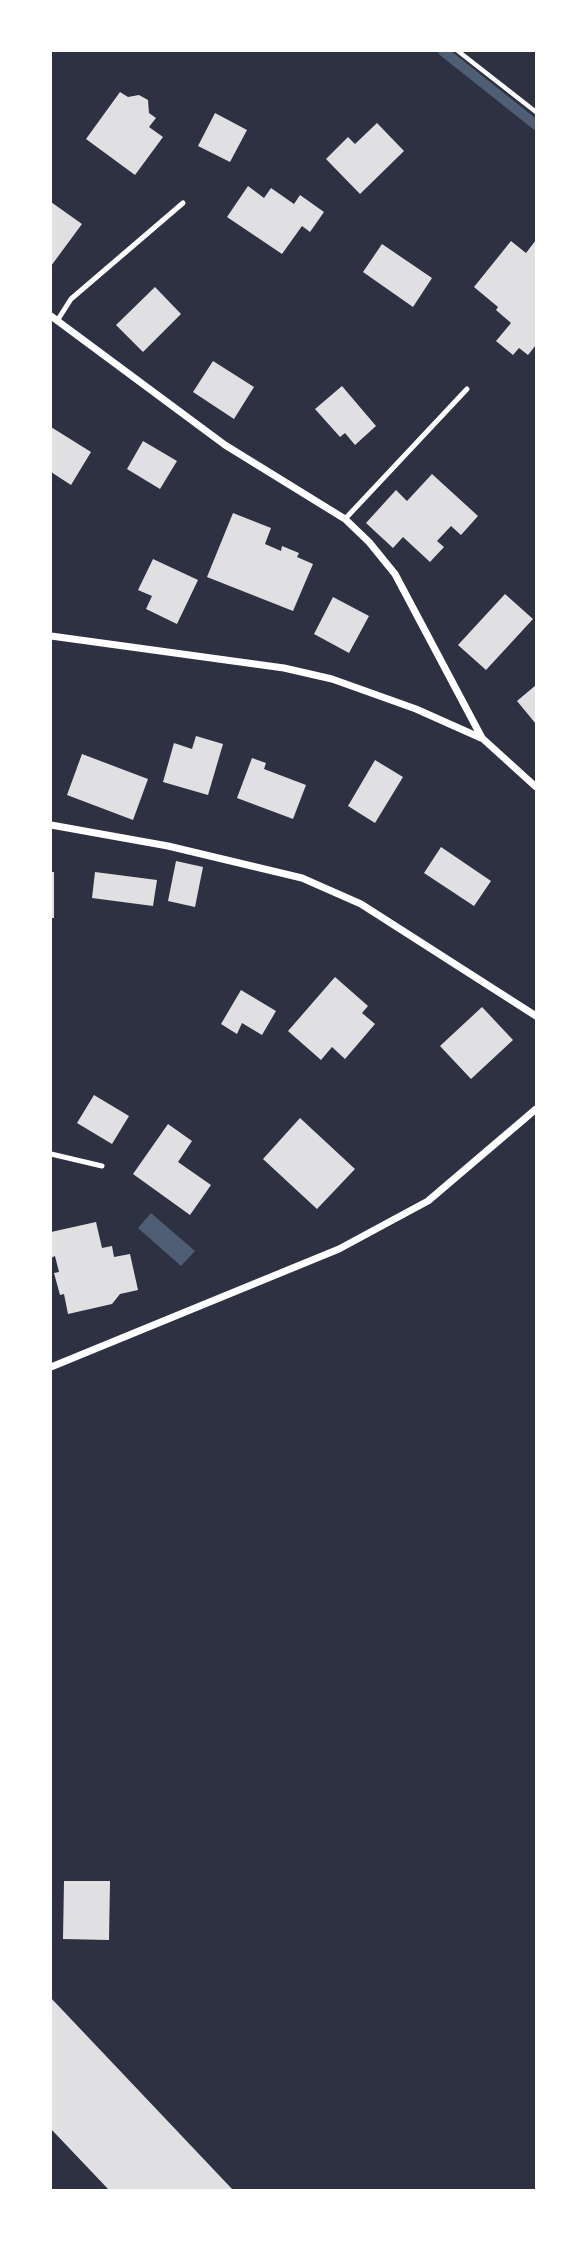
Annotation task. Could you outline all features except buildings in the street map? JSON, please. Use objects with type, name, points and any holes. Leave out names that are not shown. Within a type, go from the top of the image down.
[{"type":"street","points":[[54,319],[225,445],[345,519],[369,542],[395,574],[482,738]]},
{"type":"street","points":[[51,636],[284,668],[332,679],[405,705],[482,738],[536,787]]},
{"type":"street","points":[[51,825],[168,846],[302,878],[361,904],[536,1016]]},
{"type":"street","points":[[51,1367],[361,1237],[428,1201],[536,1109]]},
{"type":"lane","points":[[54,319],[71,299],[183,203]]},
{"type":"lane","points":[[345,519],[467,389]]},
{"type":"lane","points":[[51,1154],[102,1166]]},
{"type":"path","points":[[458,51],[466,53],[536,112]]},
{"type":"water","points":[[151,1213],[195,1251],[181,1266],[138,1228]]},
{"type":"waterway","points":[[443,51],[536,125]]}]
